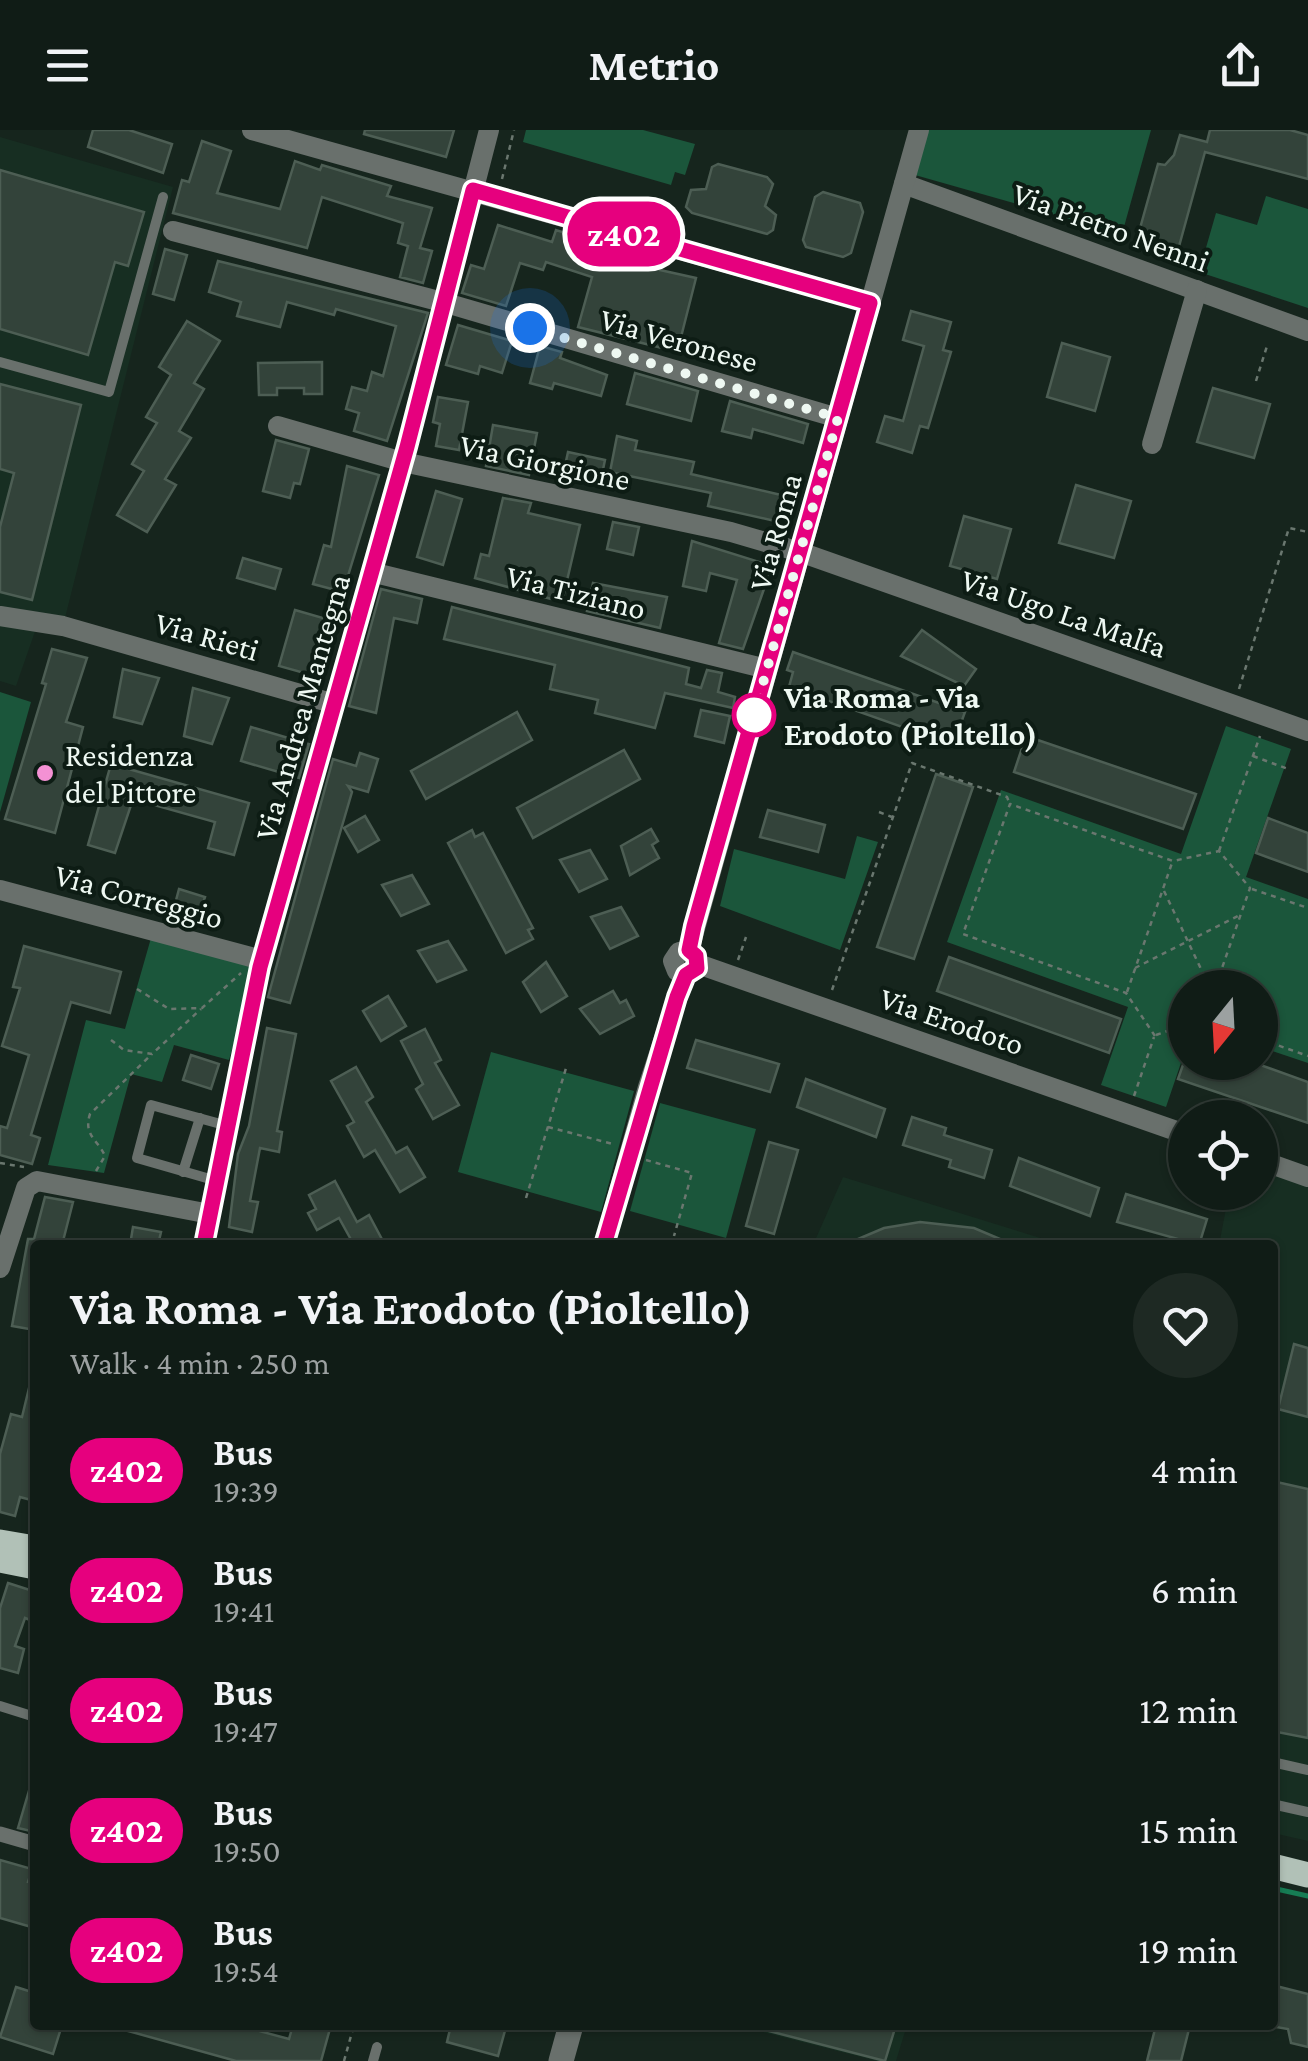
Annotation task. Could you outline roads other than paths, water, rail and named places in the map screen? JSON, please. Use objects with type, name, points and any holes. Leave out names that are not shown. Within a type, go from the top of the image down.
[{"type":"main road","points":[[0,1542],[18,1562]]},
{"type":"main road","points":[[1278,1868],[1308,1875]]},
{"type":"street","points":[[252,130],[870,303]]},
{"type":"street","name":"Via Andrea Mantegna","points":[[205,1240],[261,964],[446,303],[489,130]]},
{"type":"street","name":"Via Roma","points":[[605,1240],[629,1152],[691,963],[767,670],[919,130]]},
{"type":"street","name":"Via Pietro Nenni","points":[[904,184],[1302,329]]},
{"type":"street","name":"Via Veronese","points":[[173,231],[446,303],[838,418]]},
{"type":"street","points":[[1152,444],[1197,290]]},
{"type":"street","name":"Via Giorgione","points":[[278,426],[402,462],[731,532],[800,552]]},
{"type":"street","name":"Via Ugo La Malfa","points":[[800,552],[1308,730]]},
{"type":"street","name":"Via Tiziano","points":[[371,572],[767,670]]},
{"type":"street","name":"Via Rieti","points":[[0,616],[63,626],[335,704]]},
{"type":"street","name":"Via Correggio","points":[[1,894],[261,964]]},
{"type":"street","name":"Via Erodoto","points":[[691,963],[1168,1128]]},
{"type":"street","points":[[1278,1166],[1308,1177]]},
{"type":"street","points":[[0,1268],[26,1188],[37,1181],[210,1214]]},
{"type":"street","points":[[0,1834],[30,1843]]},
{"type":"street","points":[[561,2061],[570,2030]]},
{"type":"lane","points":[[0,362],[109,392],[164,197]]},
{"type":"lane","points":[[217,1181],[137,1158],[151,1104],[228,1126]]},
{"type":"lane","points":[[184,1172],[200,1118]]},
{"type":"lane","points":[[0,1706],[30,1715]]},
{"type":"lane","points":[[1278,1763],[1308,1770]]},
{"type":"lane","points":[[1278,1805],[1308,1812]]},
{"type":"lane","points":[[373,2061],[377,2047]]},
{"type":"waterway","points":[[1278,1889],[1308,1896]]},
{"type":"place","name":"Via Roma - Via Erodoto (Pioltello)","points":[[754,715]]},
{"type":"place","name":"Residenza del Pittore","points":[[45,773]]}]
